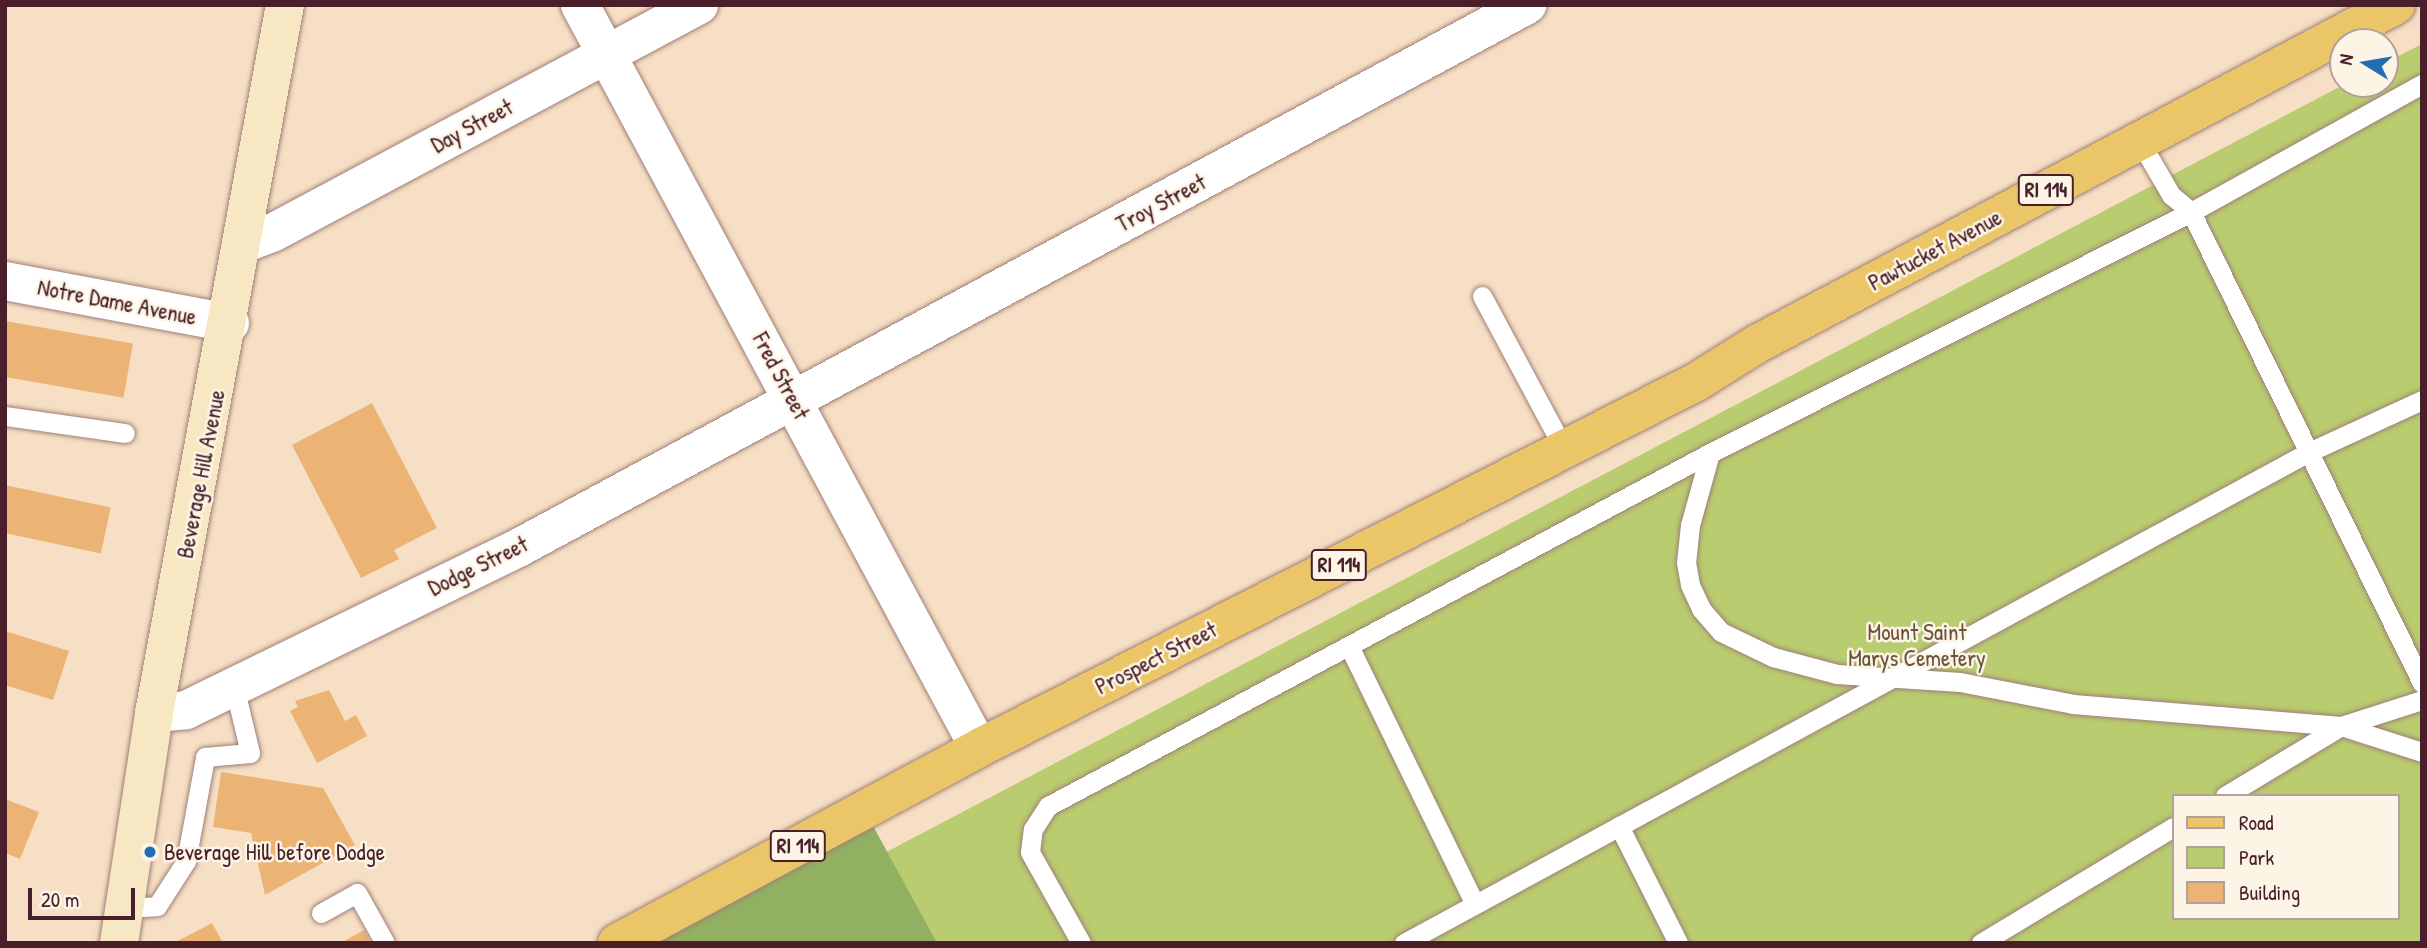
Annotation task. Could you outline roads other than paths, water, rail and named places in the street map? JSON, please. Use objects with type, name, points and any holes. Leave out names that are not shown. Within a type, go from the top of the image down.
[{"type":"main road","name":"Beverage Hill Avenue","points":[[122,925],[155,713],[230,323],[285,5]]},
{"type":"main road","name":"Pawtucket Avenue","points":[[1698,381],[1757,344],[2396,5]]},
{"type":"main road","name":"Prospect Street","points":[[617,943],[979,748],[1698,381]]},
{"type":"street","name":"Fred Street","points":[[580,5],[979,748]]},
{"type":"street","name":"Day Street","points":[[243,244],[699,5]]},
{"type":"street","name":"Troy Street","points":[[792,396],[1261,151],[1527,5]]},
{"type":"street","name":"Notre Dame Avenue","points":[[5,281],[230,323]]},
{"type":"street","name":"Dodge Street","points":[[155,713],[186,710],[520,547],[792,396]]},
{"type":"lane","points":[[1082,943],[1030,852],[1033,829],[1048,806],[1710,453],[2191,212],[2422,84]]},
{"type":"lane","points":[[2139,140],[2171,195],[2191,212],[2422,683]]},
{"type":"lane","points":[[1482,296],[1564,449]]},
{"type":"lane","points":[[1404,943],[2307,453],[2422,400]]},
{"type":"lane","points":[[5,416],[125,433]]},
{"type":"lane","points":[[1710,453],[1697,493],[1686,562],[1701,609],[1721,632],[1773,657],[1837,674],[1959,682],[2073,704],[2341,726],[2422,752]]},
{"type":"lane","points":[[1349,646],[1475,904]]},
{"type":"lane","points":[[122,925],[157,906],[186,861],[205,757],[250,753],[234,686]]},
{"type":"lane","points":[[2228,794],[2341,726],[2422,699]]},
{"type":"lane","points":[[1619,826],[1678,943]]},
{"type":"lane","points":[[1981,943],[2172,828]]},
{"type":"lane","points":[[321,913],[357,893],[384,943]]},
{"type":"place","name":"Beverage Hill before Dodge","points":[[150,852]]},
{"type":"park label","name":"Mount Saint Marys Cemetery","points":[[1917,645]]}]
